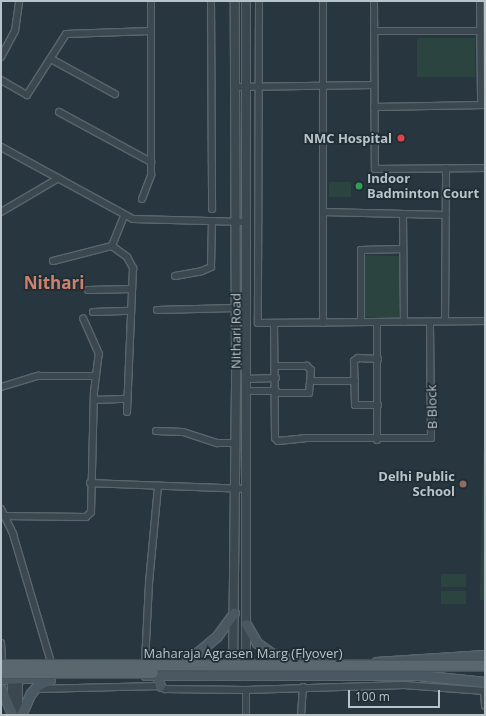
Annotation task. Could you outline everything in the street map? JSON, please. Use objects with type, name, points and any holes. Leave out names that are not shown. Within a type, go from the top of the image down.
[{"type":"main road","points":[[177,661],[198,652],[217,636],[234,613]]},
{"type":"main road","points":[[246,624],[257,643],[273,654],[296,661]]},
{"type":"main road","points":[[1,662],[379,662],[430,657],[485,655]]},
{"type":"main road","points":[[430,657],[425,664],[425,670],[432,676]]},
{"type":"main road","name":"Maharaja Agrasen Marg (Flyover)","points":[[1,662],[485,666]]},
{"type":"main road","name":"Maharaja Agrasen Marg (Flyover)","points":[[1,673],[485,673]]},
{"type":"main road","points":[[1,680],[157,675],[432,676],[485,688]]},
{"type":"main road","points":[[157,675],[160,686]]},
{"type":"main road","points":[[1,689],[16,715],[38,685],[59,677]]},
{"type":"street","points":[[1,57],[15,31],[19,1]]},
{"type":"street","points":[[142,199],[149,184],[151,162],[151,1]]},
{"type":"street","points":[[211,1],[212,209]]},
{"type":"street","name":"Nithari Road","points":[[232,676],[234,661],[236,361],[235,1]]},
{"type":"street","points":[[246,1],[246,676]]},
{"type":"street","points":[[259,1],[258,323],[485,321]]},
{"type":"street","points":[[323,1],[323,323]]},
{"type":"street","points":[[374,1],[375,168],[485,168]]},
{"type":"street","points":[[374,107],[483,105],[480,1]]},
{"type":"street","points":[[1,80],[27,95],[66,34],[151,31]]},
{"type":"street","points":[[374,31],[480,31]]},
{"type":"street","points":[[51,59],[115,94]]},
{"type":"street","points":[[235,87],[374,85]]},
{"type":"street","points":[[58,112],[151,162]]},
{"type":"street","points":[[1,147],[124,216],[145,220],[246,222]]},
{"type":"street","points":[[445,321],[446,168]]},
{"type":"street","points":[[1,212],[57,179]]},
{"type":"street","points":[[323,212],[446,215]]},
{"type":"street","points":[[403,214],[404,322]]},
{"type":"street","points":[[112,246],[124,216]]},
{"type":"street","points":[[175,276],[202,272],[210,267],[212,222]]},
{"type":"street","points":[[54,261],[112,246]]},
{"type":"street","points":[[112,246],[131,262],[132,289],[127,412]]},
{"type":"street","points":[[360,322],[361,250],[403,249]]},
{"type":"street","points":[[88,290],[132,289]]},
{"type":"street","points":[[157,310],[236,308]]},
{"type":"street","points":[[93,312],[131,311]]},
{"type":"street","points":[[6,516],[86,517],[91,512],[90,483],[95,376],[99,354],[83,318]]},
{"type":"street","points":[[377,322],[377,440]]},
{"type":"street","name":"B Block","points":[[274,323],[276,366],[275,438],[278,441],[306,438],[377,440],[431,438],[430,322]]},
{"type":"street","points":[[378,359],[356,359],[355,404],[378,405]]},
{"type":"street","points":[[236,361],[246,360]]},
{"type":"street","points":[[246,391],[309,393],[311,370],[307,366],[276,366]]},
{"type":"street","points":[[1,387],[38,376],[95,376]]},
{"type":"street","points":[[246,379],[276,378]]},
{"type":"street","points":[[310,381],[355,381]]},
{"type":"street","points":[[94,400],[127,400]]},
{"type":"street","points":[[156,431],[183,432],[218,443],[235,443]]},
{"type":"street","points":[[90,483],[246,489]]},
{"type":"street","points":[[145,662],[149,584],[158,486]]},
{"type":"street","points":[[1,509],[6,516],[51,662]]},
{"type":"street","points":[[1,643],[1,662]]},
{"type":"street","points":[[15,679],[16,715]]},
{"type":"street","points":[[35,688],[160,686],[166,689],[246,690],[404,685],[464,687],[485,688],[485,706]]},
{"type":"street","points":[[301,715],[303,687]]},
{"type":"street","points":[[246,690],[246,715]]},
{"type":"green space","points":[[417,38],[475,38],[475,77],[417,77]]},
{"type":"green space","points":[[329,182],[351,182],[351,197],[329,197]]},
{"type":"green space","points":[[365,255],[401,256],[399,318],[363,317]]},
{"type":"green space","points":[[483,453],[485,453],[485,600],[480,600]]},
{"type":"green space","points":[[441,574],[466,574],[466,587],[441,587]]},
{"type":"green space","points":[[441,591],[466,591],[466,604],[441,604]]},
{"type":"place","name":"NMC Hospital","points":[[401,138]]},
{"type":"place","name":"Indoor Badminton Court","points":[[359,186]]},
{"type":"place","name":"Delhi Public School","points":[[463,484]]},
{"type":"district","name":"Nithari","points":[[54,283]]}]
